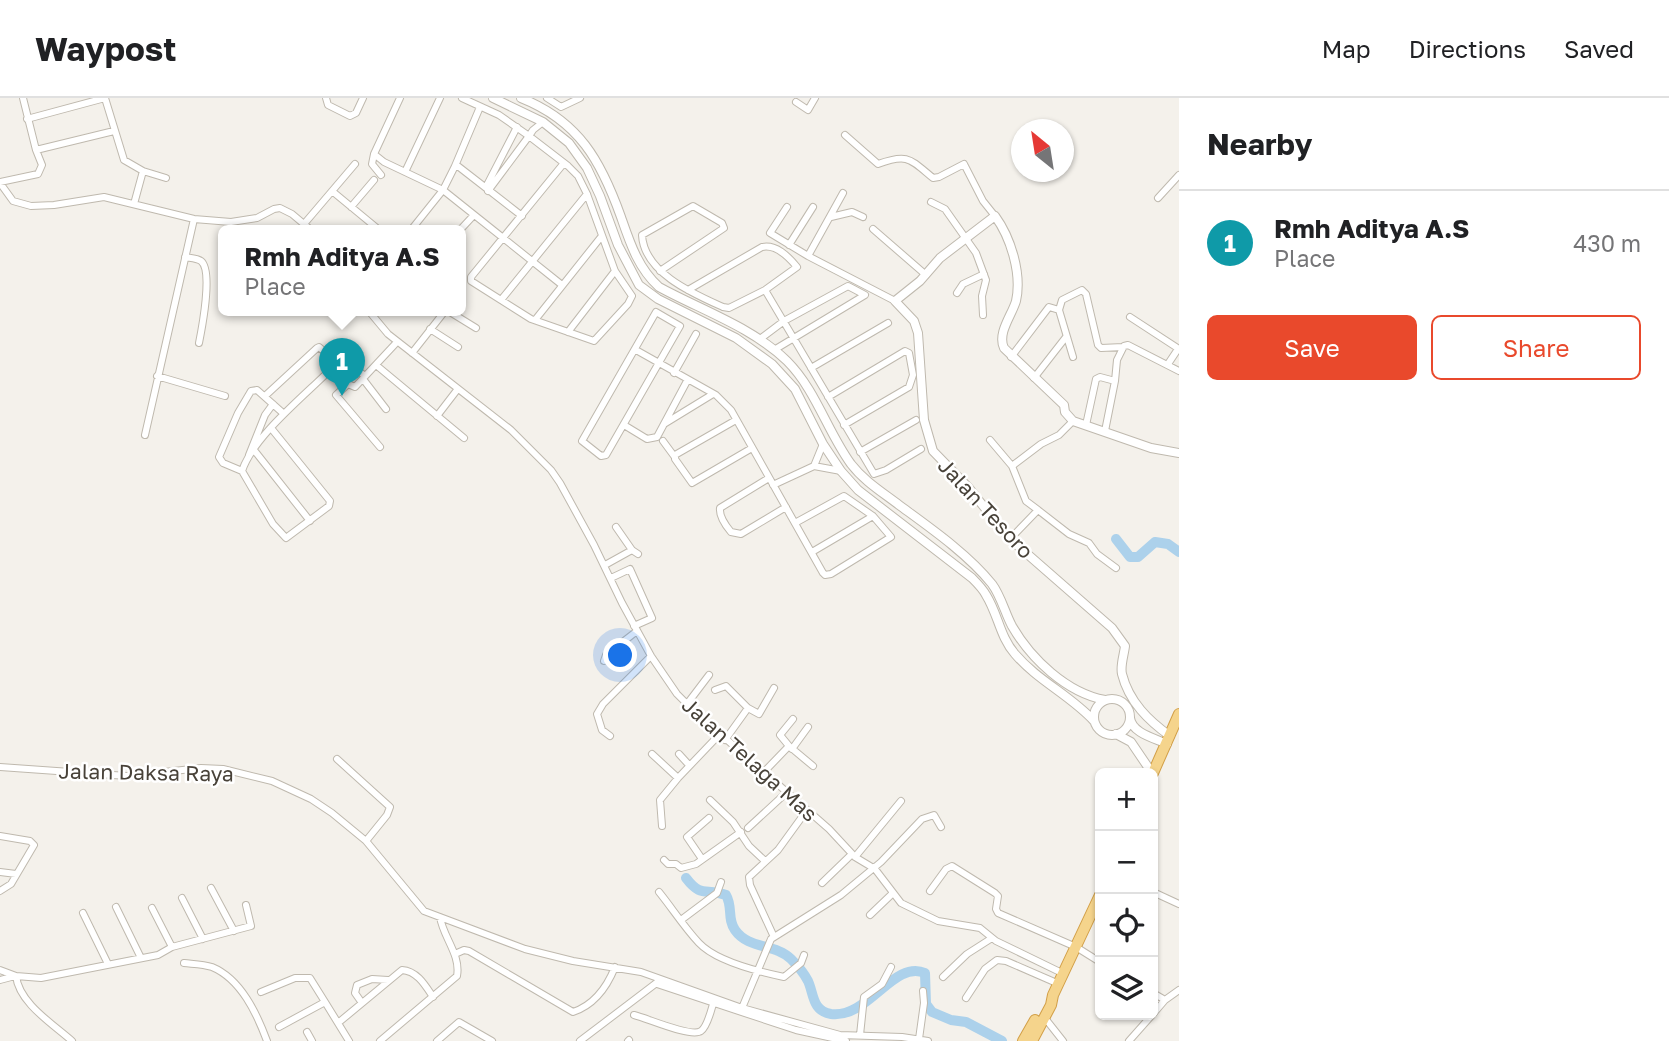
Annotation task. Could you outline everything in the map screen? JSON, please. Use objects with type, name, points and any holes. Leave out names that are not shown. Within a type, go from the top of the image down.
[{"type":"highway","points":[[1154,768],[1178,719]]},
{"type":"highway","points":[[1028,1038],[1045,1003],[1062,979],[1095,906]]},
{"type":"highway","points":[[1028,1038],[1051,1005],[1053,995]]},
{"type":"street","points":[[23,98],[42,165],[38,174],[0,183],[13,201],[31,206],[104,197],[211,221],[243,220],[280,208],[304,224],[355,163]]},
{"type":"street","points":[[27,119],[105,98],[126,163],[166,178]]},
{"type":"street","points":[[326,98],[328,105],[350,116],[356,113],[363,98]]},
{"type":"street","points":[[381,174],[372,164],[374,154],[400,98]]},
{"type":"street","points":[[405,172],[440,98]]},
{"type":"street","points":[[462,98],[499,115],[564,163],[578,176],[615,271],[632,296],[628,304],[594,341],[534,320],[471,281],[471,277],[564,163]]},
{"type":"street","points":[[493,98],[543,122],[569,143],[587,168],[618,245],[639,285],[657,299],[754,349],[795,389],[823,444],[858,490],[972,578],[986,593],[1012,651],[1035,676],[1079,705],[1105,733],[1116,734],[1131,741],[1149,768]]},
{"type":"street","points":[[521,98],[548,110],[577,133],[593,154],[643,271],[659,287],[760,339],[774,350],[795,370],[811,392],[841,450],[865,480],[923,523],[993,585],[1012,626],[1032,655],[1052,673],[1090,698],[1122,702],[1129,712],[1130,723],[1137,729],[1168,740]]},
{"type":"street","points":[[547,98],[561,107],[580,98]]},
{"type":"street","points":[[796,102],[808,110],[815,98]]},
{"type":"street","points":[[415,225],[443,190],[480,107]]},
{"type":"street","points":[[487,190],[519,129],[530,116]]},
{"type":"street","points":[[487,190],[543,122]]},
{"type":"street","points":[[36,150],[114,131]]},
{"type":"street","points":[[845,135],[878,164],[896,157],[914,161],[933,178],[964,164],[983,201],[1009,239],[1017,279],[1016,301],[1002,344],[1011,357],[1064,405],[1065,412],[1073,421],[1179,453]]},
{"type":"street","points":[[374,154],[384,162],[443,190],[562,285]]},
{"type":"street","points":[[454,166],[459,167],[522,216]]},
{"type":"street","points":[[134,204],[143,171]]},
{"type":"street","points":[[1158,198],[1179,175]]},
{"type":"street","points":[[351,207],[374,180]]},
{"type":"street","points":[[332,191],[373,225]]},
{"type":"street","points":[[600,196],[611,191]]},
{"type":"street","points":[[807,256],[843,193]]},
{"type":"street","points":[[501,300],[587,194]]},
{"type":"street","points":[[931,202],[945,209],[976,253],[986,280],[982,296],[983,315]]},
{"type":"street","points":[[660,271],[724,228],[693,206],[642,235],[643,242],[660,271],[688,290],[729,308],[765,290],[797,267],[777,249],[762,247],[688,290]]},
{"type":"street","points":[[787,207],[771,233],[789,245],[813,207]]},
{"type":"street","points":[[831,217],[852,212],[863,217]]},
{"type":"street","points":[[465,225],[473,216]]},
{"type":"street","points":[[895,301],[926,275],[940,258],[995,216]]},
{"type":"street","points":[[145,435],[194,219]]},
{"type":"street","points":[[873,229],[926,275]]},
{"type":"street","points":[[534,320],[601,237]]},
{"type":"street","name":"Jalan Tesoro","points":[[789,245],[895,301],[906,311],[918,333],[924,419],[933,450],[968,487],[1010,539],[1117,634],[1125,646],[1122,673],[1128,688],[1139,709],[1168,740]]},
{"type":"street","points":[[185,257],[200,260],[204,265],[207,288],[200,343]]},
{"type":"street","points":[[568,332],[615,271]]},
{"type":"street","points":[[957,293],[963,284],[984,274]]},
{"type":"street","points":[[760,339],[784,321],[848,286],[865,295],[774,350]]},
{"type":"street","points":[[765,290],[872,472],[877,475],[920,449]]},
{"type":"street","points":[[1073,356],[1059,310],[1062,300],[1082,290],[1086,294],[1101,348],[1128,345],[1179,372]]},
{"type":"street","points":[[1011,357],[1049,307],[1059,310]]},
{"type":"street","points":[[656,312],[680,326],[659,364],[605,457],[582,442],[656,312]]},
{"type":"street","name":"Jalan Telaga Mas","points":[[372,316],[397,342],[511,430],[551,470],[561,483],[605,565],[650,656],[670,686],[722,738],[829,829],[853,856],[874,869],[901,903],[938,920],[980,928],[992,938],[1062,979]]},
{"type":"street","points":[[412,354],[441,316]]},
{"type":"street","points":[[456,316],[476,328]]},
{"type":"street","points":[[1130,317],[1179,349],[1168,364]]},
{"type":"street","points":[[811,368],[888,323]]},
{"type":"street","points":[[430,329],[458,347]]},
{"type":"street","points":[[674,373],[696,334]]},
{"type":"street","points":[[1034,378],[1066,337]]},
{"type":"street","points":[[380,447],[336,395],[348,384],[355,387],[397,342]]},
{"type":"street","points":[[265,396],[319,347],[337,363]]},
{"type":"street","points":[[1105,431],[1115,381],[1116,360],[1123,347]]},
{"type":"street","points":[[636,350],[722,400],[823,573],[828,575],[891,537],[873,516],[841,495],[795,523]]},
{"type":"street","points":[[828,397],[905,351],[909,352],[913,375],[909,387],[845,425]]},
{"type":"street","points":[[251,453],[284,414],[344,359],[364,377],[386,410]]},
{"type":"street","points":[[376,365],[464,438]]},
{"type":"street","points":[[786,380],[795,370]]},
{"type":"street","points":[[157,376],[225,396]]},
{"type":"street","points":[[1086,425],[1096,379],[1100,377],[1115,381]]},
{"type":"street","points":[[624,425],[651,439],[657,437],[687,381]]},
{"type":"street","points":[[271,428],[330,501],[329,506],[290,537],[284,537],[273,524],[242,471],[220,460],[221,449],[251,391],[257,390],[284,414]]},
{"type":"street","points":[[436,416],[457,390]]},
{"type":"street","points":[[663,424],[713,394]]},
{"type":"street","points":[[242,471],[265,415],[273,404]]},
{"type":"street","points":[[674,456],[736,420]]},
{"type":"street","points":[[860,452],[916,420]]},
{"type":"street","points":[[1012,466],[1041,444],[1059,435],[1073,421]]},
{"type":"street","points":[[990,439],[1012,466],[1026,501],[1069,534],[1089,543],[1097,554],[1116,568]]},
{"type":"street","points":[[663,441],[692,483],[752,448]]},
{"type":"street","points":[[814,466],[823,444]]},
{"type":"street","points":[[251,453],[310,521]]},
{"type":"street","points":[[773,485],[814,466],[841,471]]},
{"type":"street","points":[[769,478],[720,508],[727,527],[731,532],[741,534],[786,507]]},
{"type":"street","points":[[1010,539],[1038,510]]},
{"type":"street","points":[[812,552],[873,516]]},
{"type":"street","points":[[605,565],[635,552],[616,527]]},
{"type":"street","points":[[611,578],[638,565]]},
{"type":"street","points":[[604,661],[606,655],[635,628],[653,620],[630,569]]},
{"type":"street","points":[[610,736],[602,730],[597,714],[603,704],[650,656]]},
{"type":"street","points":[[687,704],[709,675]]},
{"type":"street","points":[[715,690],[726,686],[748,708],[759,714],[774,688]]},
{"type":"street","points":[[1094,721],[1096,709],[1105,700]]},
{"type":"street","points":[[662,826],[659,803],[689,765],[722,738],[748,708]]},
{"type":"street","points":[[1116,734],[1124,730],[1130,718]]},
{"type":"street","points":[[793,719],[780,735],[813,766]]},
{"type":"street","points":[[763,773],[808,727]]},
{"type":"street","points":[[652,754],[678,778]]},
{"type":"street","points":[[679,754],[689,765]]},
{"type":"street","points":[[337,760],[390,807],[387,815],[366,841]]},
{"type":"street","name":"Jalan Daksa Raya","points":[[0,767],[127,776],[201,768],[223,769],[293,789],[332,813],[366,841],[424,911],[547,955],[615,967],[651,976],[659,982]]},
{"type":"street","points":[[664,860],[681,868],[696,864],[744,830],[786,793]]},
{"type":"street","points":[[710,800],[744,830],[749,846],[765,861]]},
{"type":"street","points":[[822,883],[853,856],[901,801]]},
{"type":"street","points":[[772,938],[748,880],[751,874],[778,850],[807,810]]},
{"type":"street","points":[[742,1008],[755,971],[772,938],[841,895],[859,878],[874,869],[922,818],[934,815],[941,827]]},
{"type":"street","points":[[702,859],[687,837],[709,818]]},
{"type":"street","points":[[0,836],[30,841],[34,845],[11,884],[0,891]]},
{"type":"street","points":[[930,891],[946,869],[952,866],[998,896],[998,913],[1076,947],[1095,959]]},
{"type":"street","points":[[0,872],[16,874]]},
{"type":"street","points":[[681,920],[717,893],[720,884]]},
{"type":"street","points":[[211,888],[234,931]]},
{"type":"street","points":[[659,891],[700,945],[714,955],[755,971],[784,977],[798,966],[804,955]]},
{"type":"street","points":[[870,915],[893,893]]},
{"type":"street","points":[[1157,894],[1179,904]]},
{"type":"street","points":[[182,898],[203,939]]},
{"type":"street","points":[[0,970],[16,976],[41,978],[158,955],[172,947],[251,926],[246,905]]},
{"type":"street","points":[[116,907],[141,958]]},
{"type":"street","points":[[152,908],[172,947]]},
{"type":"street","points":[[83,913],[108,964]]},
{"type":"street","points":[[380,1041],[457,976],[455,954],[442,930],[440,917]]},
{"type":"street","points":[[943,977],[967,954],[992,938]]},
{"type":"street","points":[[455,954],[469,951],[573,1012],[604,990],[615,967]]},
{"type":"street","points":[[966,998],[985,969],[997,960],[1062,979]]},
{"type":"street","points":[[184,963],[210,967],[240,988],[261,1023],[267,1041]]},
{"type":"street","points":[[860,1035],[863,1000],[882,984],[891,967]]},
{"type":"street","points":[[338,1023],[402,970],[417,976],[433,997]]},
{"type":"street","points":[[0,980],[16,976]]},
{"type":"street","points":[[16,976],[26,1000],[72,1041]]},
{"type":"street","points":[[261,992],[295,978],[310,978],[349,1041]]},
{"type":"street","points":[[362,1003],[354,990],[356,985],[372,979],[388,981]]},
{"type":"street","points":[[659,982],[840,1035],[928,1041]]},
{"type":"street","points":[[659,982],[713,1004],[816,1039],[846,1041]]},
{"type":"street","points":[[580,1041],[659,982]]},
{"type":"street","points":[[1158,1008],[1179,990]]},
{"type":"street","points":[[919,1040],[923,991]]},
{"type":"street","points":[[1158,996],[1165,1000]]},
{"type":"street","points":[[279,1027],[325,1002]]},
{"type":"street","points":[[634,1015],[698,1032],[703,1029],[713,1004]]},
{"type":"street","points":[[1044,1017],[1063,1041]]},
{"type":"street","points":[[1129,1041],[1147,1020]]},
{"type":"street","points":[[437,1041],[459,1021],[488,1039]]},
{"type":"street","points":[[307,1032],[312,1041]]},
{"type":"waterway","points":[[1116,539],[1130,557],[1138,557],[1155,542],[1168,544],[1179,552]]},
{"type":"waterway","points":[[686,878],[700,890],[726,895],[735,930],[747,941],[785,954],[791,959],[806,978],[817,1006],[825,1012],[844,1013],[857,1008],[891,981],[914,971],[925,973],[926,1004],[932,1012],[951,1020],[966,1022],[1002,1041]]},
{"type":"place","name":"Rmh Aditya A.S","points":[[342,396]]}]
